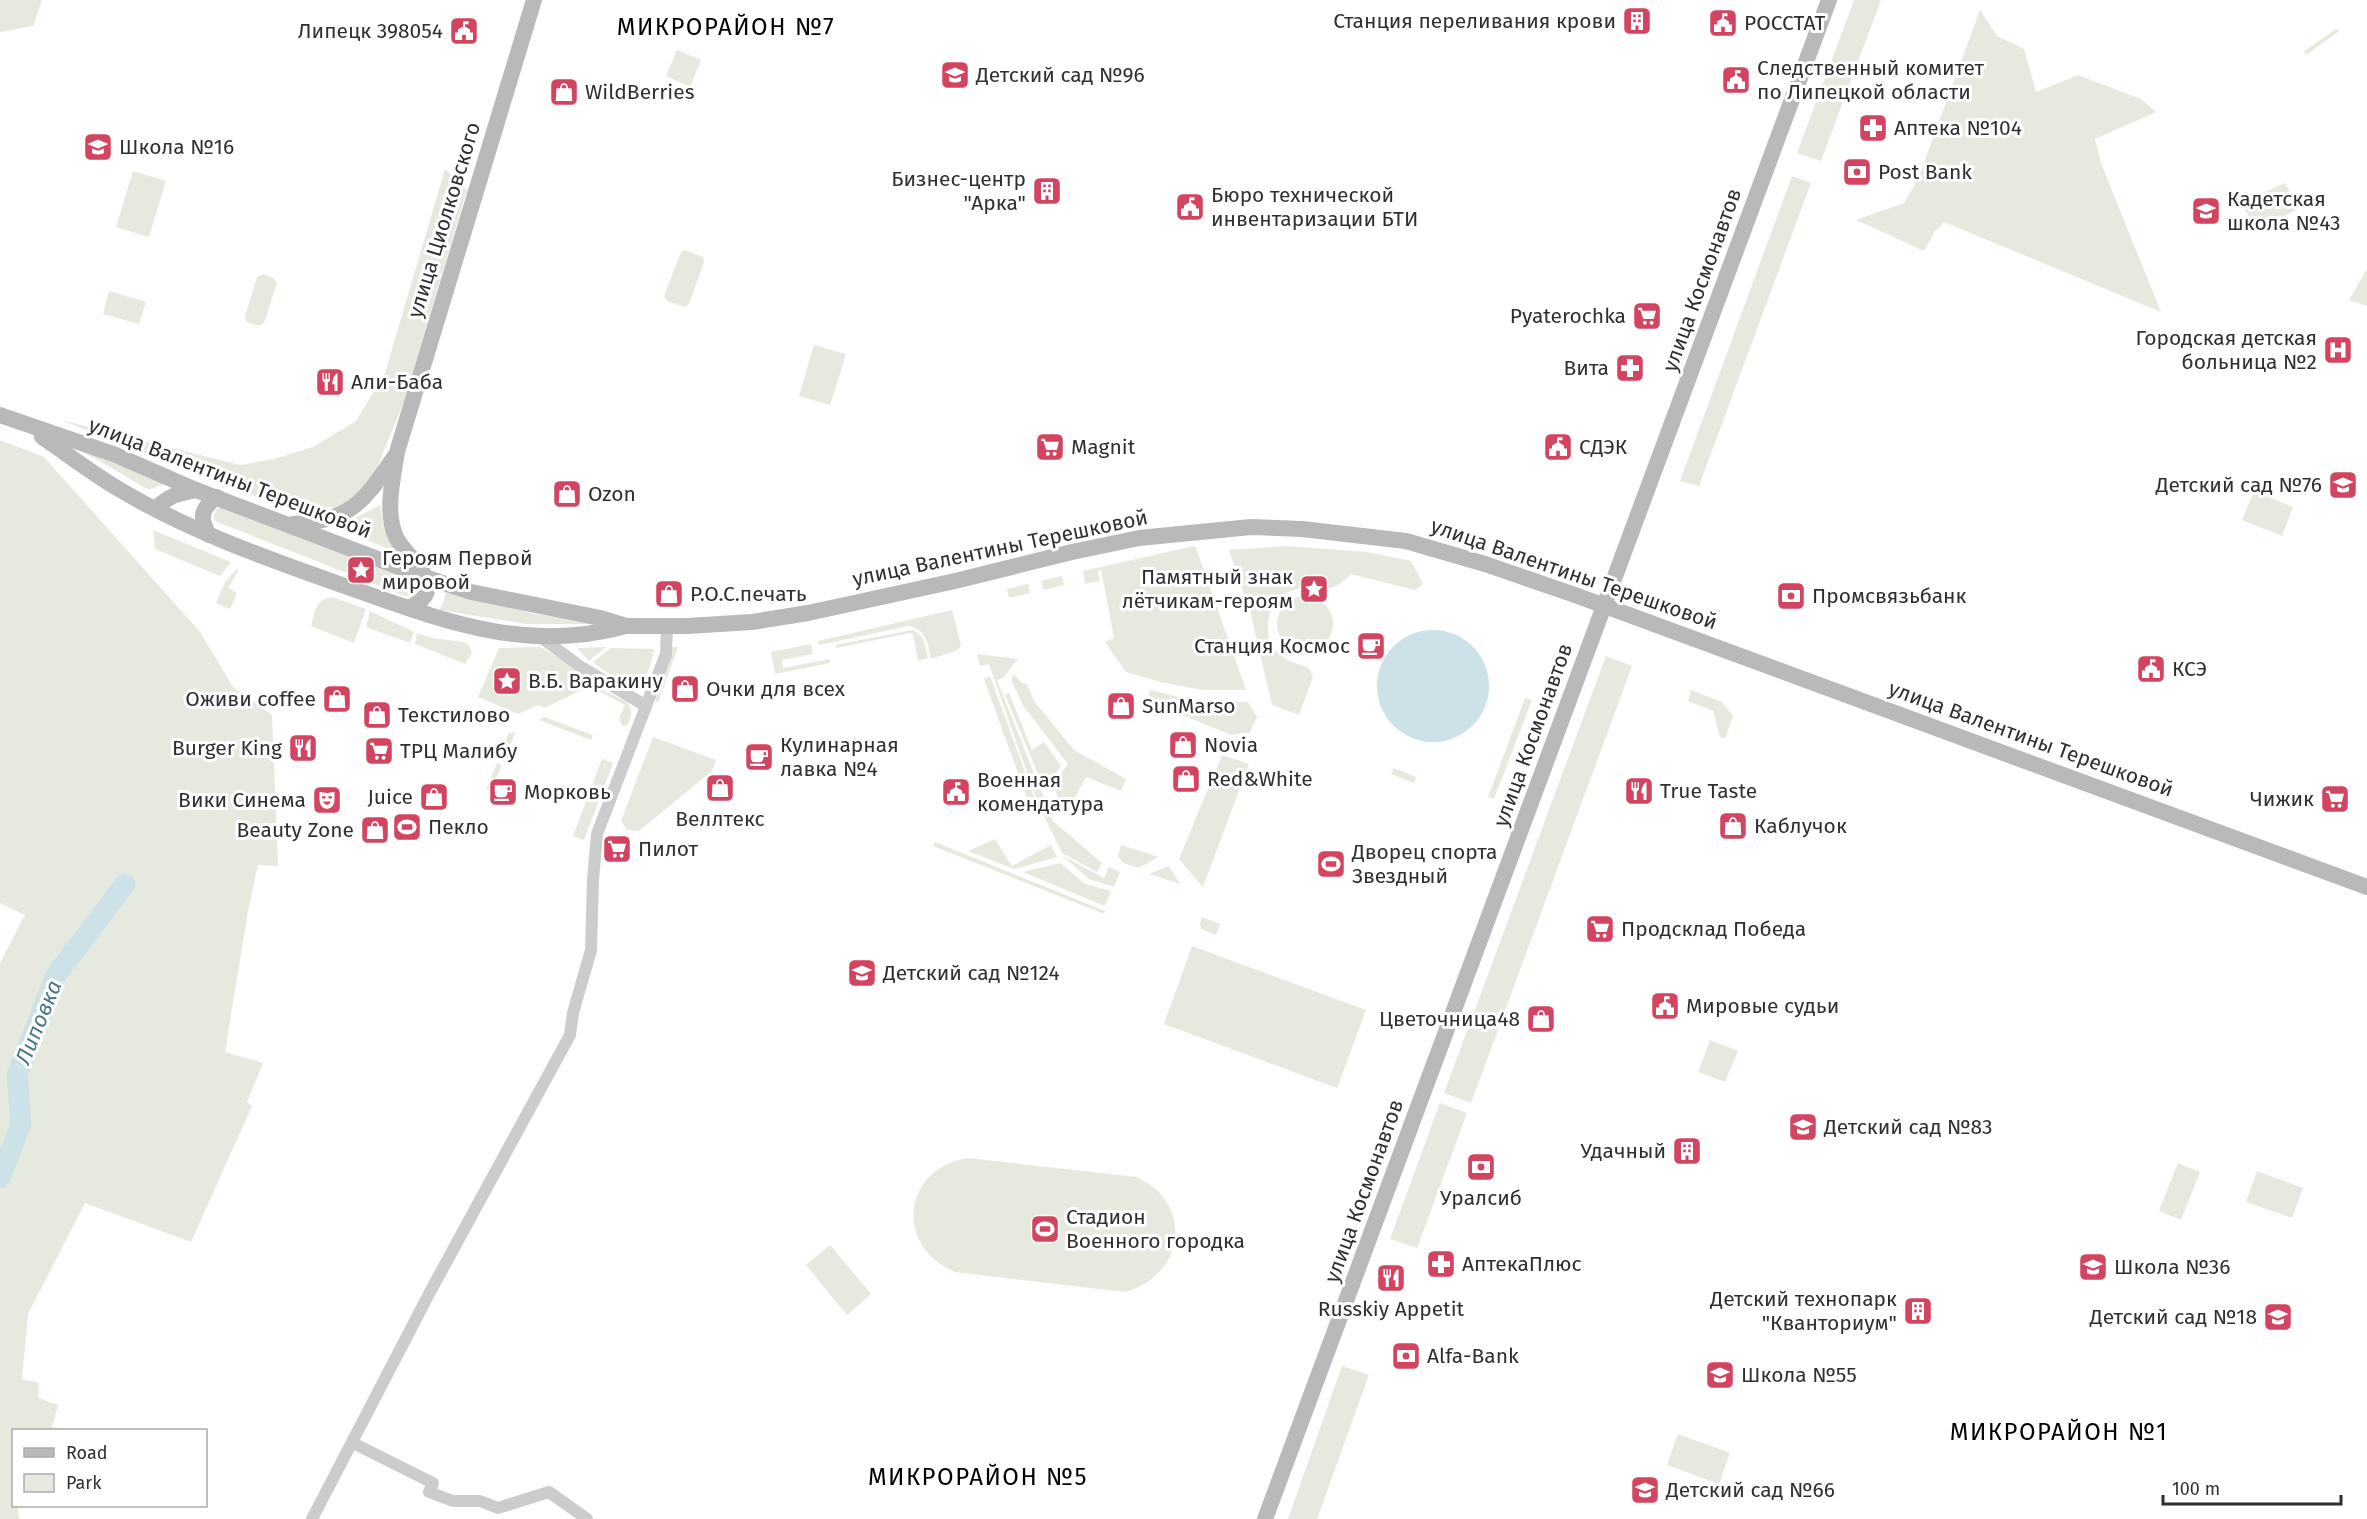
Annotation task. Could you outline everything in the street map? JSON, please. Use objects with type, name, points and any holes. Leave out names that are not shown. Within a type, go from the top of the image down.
[{"type":"main road","name":"улица Циолковского","points":[[397,453],[534,0]]},
{"type":"main road","name":"улица Космонавтов","points":[[1266,1519],[1828,0]]},
{"type":"main road","name":"улица Валентины Терешковой","points":[[14,421],[116,455],[196,490],[425,577],[471,592],[555,611],[600,618],[626,626],[667,627],[752,622],[797,615],[1128,540],[1251,527],[1302,529],[1406,541],[1485,564],[1605,606],[2367,888]]},
{"type":"main road","name":"улица Валентины Терешковой","points":[[14,421],[116,488],[209,535],[246,551],[449,622],[476,628],[568,637],[598,634],[626,626]]},
{"type":"main road","points":[[287,524],[321,522],[358,505],[373,488],[397,453]]},
{"type":"main road","points":[[397,453],[390,504],[396,538],[425,577],[428,586],[420,602],[409,608]]},
{"type":"main road","points":[[156,510],[164,501],[176,494],[196,490]]},
{"type":"main road","points":[[209,535],[203,525],[202,516],[208,504],[217,497]]},
{"type":"street","points":[[312,1519],[430,1292],[570,1035],[573,1013],[591,950],[597,834],[666,654],[667,627]]},
{"type":"street","points":[[538,635],[581,667],[646,706]]},
{"type":"street","points":[[626,694],[642,694],[657,678]]},
{"type":"street","points":[[353,1443],[433,1483],[429,1492],[453,1501],[480,1501],[498,1508],[549,1492],[587,1519]]},
{"type":"green space","points":[[0,0],[42,0],[33,26],[0,32]]},
{"type":"green space","points":[[1854,0],[1881,0],[1821,161],[1797,153]]},
{"type":"green space","points":[[1980,10],[1997,36],[2024,49],[2036,92],[2078,75],[2141,99],[2156,112],[2095,139],[2101,163],[2161,312],[1944,222],[1935,231],[1924,251],[1856,220],[1904,203],[1918,179]]},
{"type":"green space","points":[[2336,29],[2339,31],[2306,55],[2304,51]]},
{"type":"green space","points":[[677,50],[701,60],[690,87],[666,76]]},
{"type":"green space","points":[[445,169],[467,190],[403,404],[371,482],[352,500],[335,507],[302,508],[260,498],[61,420],[240,465],[274,459],[313,447],[356,421],[385,373]]},
{"type":"green space","points":[[133,171],[166,181],[149,237],[116,227]]},
{"type":"green space","points":[[1792,176],[1811,183],[1699,486],[1680,481]]},
{"type":"green space","points":[[2285,183],[2298,209],[2255,230],[2242,203]]},
{"type":"green space","points":[[685,250],[703,257],[704,262],[689,304],[684,307],[667,301],[664,296],[681,252]]},
{"type":"green space","points":[[2367,269],[2367,306],[2349,300]]},
{"type":"green space","points":[[263,274],[273,278],[277,283],[264,323],[259,326],[247,322],[245,317],[257,277]]},
{"type":"green space","points":[[109,291],[146,302],[139,324],[103,314]]},
{"type":"green space","points":[[814,345],[846,354],[830,405],[799,396]]},
{"type":"green space","points":[[0,440],[44,457],[200,632],[233,687],[272,715],[278,866],[258,865],[248,911],[225,1052],[263,1063],[247,1102],[252,1106],[191,1242],[85,1203],[28,1314],[22,1379],[39,1383],[38,1398],[58,1405],[52,1427],[63,1429],[12,1429],[12,1507],[18,1507],[19,1519],[0,1519],[0,963],[25,915],[0,903]]},
{"type":"green space","points":[[77,448],[169,482],[149,490]]},
{"type":"green space","points":[[2254,491],[2293,507],[2282,536],[2242,520]]},
{"type":"green space","points":[[380,505],[384,528],[394,551],[336,528]]},
{"type":"green space","points":[[222,507],[406,579],[416,584],[416,591],[412,596],[405,596],[215,521],[214,515],[217,509]]},
{"type":"green space","points":[[153,530],[231,562],[220,576],[155,549]]},
{"type":"green space","points":[[1194,546],[1246,690],[1203,690],[1160,682],[1126,672],[1105,642],[1114,638],[1101,570],[1098,571],[1100,581],[1085,584],[1083,571]]},
{"type":"green space","points":[[1286,546],[1367,552],[1411,561],[1423,584],[1415,590],[1351,574],[1332,587],[1295,590],[1279,598],[1270,613],[1268,622],[1273,647],[1289,660],[1309,668],[1313,677],[1299,715],[1272,705],[1251,615],[1229,550]]},
{"type":"green space","points":[[239,569],[228,588],[237,593],[230,609],[216,603],[225,582]]},
{"type":"green space","points":[[1062,576],[1064,585],[1043,590],[1041,581]]},
{"type":"green space","points":[[1028,584],[1030,593],[1009,598],[1007,589]]},
{"type":"green space","points":[[446,589],[535,614],[599,624],[527,624],[439,610],[444,601]]},
{"type":"green space","points":[[1299,596],[1311,596],[1321,600],[1329,608],[1333,624],[1329,640],[1321,648],[1311,652],[1299,652],[1289,648],[1281,640],[1277,630],[1277,618],[1281,608],[1289,600]]},
{"type":"green space","points":[[332,597],[366,609],[354,643],[311,626],[319,604]]},
{"type":"green space","points":[[952,610],[961,645],[958,650],[931,659],[922,633],[908,626],[819,645],[818,641]]},
{"type":"green space","points":[[370,611],[414,632],[410,643],[366,627]]},
{"type":"green space","points":[[912,630],[922,638],[928,658],[918,661],[913,634],[910,633],[836,648],[835,645]]},
{"type":"green space","points":[[417,633],[432,638],[464,642],[469,645],[472,653],[465,664],[415,644]]},
{"type":"green space","points":[[811,644],[813,654],[782,660],[783,668],[830,659],[830,663],[775,674],[771,652]]},
{"type":"green space","points":[[540,647],[557,656],[593,684],[545,708],[538,705],[518,714],[478,697],[499,648]]},
{"type":"green space","points":[[606,647],[589,661],[577,648]]},
{"type":"green space","points":[[673,647],[678,647],[658,703],[655,699]]},
{"type":"green space","points":[[611,648],[654,649],[645,676],[639,682],[632,684],[624,682],[593,662]]},
{"type":"green space","points":[[977,654],[1018,659],[1003,678],[997,680],[1053,821],[1102,863],[1097,872],[1062,853],[1038,804],[989,664],[980,666]]},
{"type":"green space","points":[[1606,656],[1632,666],[1471,1103],[1444,1093]]},
{"type":"green space","points":[[1014,674],[1022,683],[1027,684],[1034,701],[1074,750],[1126,779],[1121,791],[1086,777],[1065,816],[1053,784],[1068,764],[1024,707],[1011,680]]},
{"type":"green space","points":[[990,676],[1036,802],[1029,804],[984,679]]},
{"type":"green space","points":[[597,687],[627,702],[631,710],[628,725],[622,726],[619,718],[625,705],[595,689]]},
{"type":"green space","points":[[1150,690],[1187,699],[1248,702],[1257,717],[1250,732],[1231,735],[1165,708],[1146,704]]},
{"type":"green space","points":[[1691,690],[1722,702],[1733,716],[1725,739],[1720,737],[1713,711],[1688,701]]},
{"type":"green space","points":[[1009,693],[1032,750],[1044,742],[1061,766],[1049,783],[1043,786],[1005,695]]},
{"type":"green space","points":[[1525,698],[1532,700],[1494,799],[1488,797]]},
{"type":"green space","points":[[544,717],[593,735],[591,740],[539,720]]},
{"type":"green space","points":[[516,731],[504,761],[498,759],[508,734]]},
{"type":"green space","points":[[653,737],[716,760],[712,771],[639,831],[627,830],[621,821]]},
{"type":"green space","points":[[1222,755],[1249,764],[1203,887],[1179,859]]},
{"type":"green space","points":[[602,759],[613,763],[584,840],[573,836]]},
{"type":"green space","points":[[497,763],[502,765],[491,791],[486,790]]},
{"type":"green space","points":[[1394,768],[1416,777],[1414,783],[1391,774]]},
{"type":"green space","points":[[995,839],[1012,866],[1051,845],[1057,857],[1014,869],[968,851]]},
{"type":"green space","points":[[935,842],[1105,911],[1104,914],[933,846]]},
{"type":"green space","points":[[1121,845],[1158,857],[1139,868],[1123,863],[1118,856]]},
{"type":"green space","points":[[1063,856],[1104,878],[1109,867],[1120,872],[1114,887],[1089,879]]},
{"type":"green space","points":[[1060,863],[1085,884],[1111,891],[1105,906],[1023,872]]},
{"type":"green space","points":[[1169,866],[1180,884],[1149,874]]},
{"type":"green space","points":[[1202,917],[1220,924],[1216,935],[1201,929]]},
{"type":"green space","points":[[1192,946],[1366,1010],[1337,1088],[1164,1024]]},
{"type":"green space","points":[[1710,1040],[1738,1051],[1725,1082],[1698,1072]]},
{"type":"green space","points":[[1440,1103],[1467,1113],[1417,1248],[1390,1239]]},
{"type":"green space","name":"Стадион Военного городка","points":[[968,1158],[1137,1177],[1158,1191],[1171,1212],[1175,1227],[1175,1241],[1171,1255],[1153,1278],[1125,1292],[955,1272],[935,1260],[922,1245],[915,1228],[914,1209],[919,1192],[930,1177],[946,1165]]},
{"type":"green space","points":[[2178,1163],[2200,1172],[2181,1220],[2159,1211]]},
{"type":"green space","points":[[2257,1171],[2303,1188],[2292,1218],[2246,1202]]},
{"type":"green space","points":[[830,1245],[871,1294],[847,1315],[806,1265]]},
{"type":"green space","points":[[1342,1366],[1369,1375],[1317,1519],[1288,1519]]},
{"type":"green space","points":[[1678,1434],[1730,1453],[1719,1484],[1667,1465]]},
{"type":"water","points":[[1433,630],[1455,634],[1473,646],[1485,664],[1489,686],[1485,708],[1473,726],[1455,738],[1433,742],[1411,738],[1393,726],[1381,708],[1377,686],[1381,664],[1393,646],[1411,634]]},
{"type":"waterway","name":"Липовка","points":[[0,1178],[21,1124],[17,1075],[56,975],[125,884]]},
{"type":"place","name":"Станция переливания крови","points":[[1637,21]]},
{"type":"place","name":"РОССТАТ","points":[[1723,23]]},
{"type":"place","name":"Липецк 398054","points":[[464,31]]},
{"type":"place","name":"Детский сад №96","points":[[955,75]]},
{"type":"place","name":"Следственный комитет по Липецкой области","points":[[1736,80]]},
{"type":"place","name":"WildBerries","points":[[564,92]]},
{"type":"place","name":"Аптека №104","points":[[1873,128]]},
{"type":"place","name":"Школа №16","points":[[98,147]]},
{"type":"place","name":"Post Bank","points":[[1857,172]]},
{"type":"place","name":"Бизнес-центр \"Арка\"","points":[[1047,191]]},
{"type":"place","name":"Бюро технической инвентаризации БТИ","points":[[1190,207]]},
{"type":"place","name":"Кадетская школа №43","points":[[2206,211]]},
{"type":"place","name":"Pyaterochka","points":[[1647,316]]},
{"type":"place","name":"Городская детская больница №2","points":[[2338,350]]},
{"type":"place","name":"Вита","points":[[1630,368]]},
{"type":"place","name":"Али-Баба","points":[[330,382]]},
{"type":"place","name":"Magnit","points":[[1050,447]]},
{"type":"place","name":"СДЭК","points":[[1558,447]]},
{"type":"place","name":"Детский сад №76","points":[[2343,485]]},
{"type":"place","name":"Ozon","points":[[567,494]]},
{"type":"place","name":"Героям Первой мировой","points":[[361,570]]},
{"type":"place","name":"Памятный знак лётчикам-героям","points":[[1314,589]]},
{"type":"place","name":"Р.О.С.печать","points":[[669,594]]},
{"type":"place","name":"Промсвязьбанк","points":[[1791,596]]},
{"type":"place","name":"Станция Космос","points":[[1371,646]]},
{"type":"place","name":"КСЭ","points":[[2151,669]]},
{"type":"place","name":"В.Б. Варакину","points":[[507,681]]},
{"type":"place","name":"Очки для всех","points":[[685,689]]},
{"type":"place","name":"Оживи coffee","points":[[337,699]]},
{"type":"place","name":"SunMarso","points":[[1121,706]]},
{"type":"place","name":"Текстилово","points":[[377,715]]},
{"type":"place","name":"Novia","points":[[1183,745]]},
{"type":"place","name":"Burger King","points":[[303,748]]},
{"type":"place","name":"ТРЦ Малибу","points":[[379,751]]},
{"type":"place","name":"Кулинарная лавка №4","points":[[759,757]]},
{"type":"place","name":"Red&White","points":[[1186,779]]},
{"type":"place","name":"Веллтекс","points":[[720,788]]},
{"type":"place","name":"True Taste","points":[[1639,791]]},
{"type":"place","name":"Морковь","points":[[503,792]]},
{"type":"place","name":"Военная комендатура","points":[[956,792]]},
{"type":"place","name":"Juice","points":[[434,797]]},
{"type":"place","name":"Чижик","points":[[2335,799]]},
{"type":"place","name":"Вики Синема","points":[[327,800]]},
{"type":"place","name":"Каблучок","points":[[1733,826]]},
{"type":"place","name":"Пекло","points":[[407,827]]},
{"type":"place","name":"Beauty Zone","points":[[375,830]]},
{"type":"place","name":"Пилот","points":[[617,849]]},
{"type":"place","name":"Дворец спорта Звездный","points":[[1331,864]]},
{"type":"place","name":"Продсклад Победа","points":[[1600,929]]},
{"type":"place","name":"Детский сад №124","points":[[862,973]]},
{"type":"place","name":"Мировые судьи","points":[[1665,1006]]},
{"type":"place","name":"Цветочница48","points":[[1541,1019]]},
{"type":"place","name":"Детский сад №83","points":[[1803,1127]]},
{"type":"place","name":"Удачный","points":[[1687,1151]]},
{"type":"place","name":"Уралсиб","points":[[1481,1167]]},
{"type":"place","name":"Стадион Военного городка","points":[[1045,1229]]},
{"type":"place","name":"АптекаПлюс","points":[[1441,1264]]},
{"type":"place","name":"Школа №36","points":[[2093,1267]]},
{"type":"place","name":"Russkiy Appetit","points":[[1391,1278]]},
{"type":"place","name":"Детский технопарк \"Кванториум\"","points":[[1918,1311]]},
{"type":"place","name":"Детский сад №18","points":[[2278,1317]]},
{"type":"place","name":"Alfa-Bank","points":[[1406,1356]]},
{"type":"place","name":"Школа №55","points":[[1720,1375]]},
{"type":"place","name":"Детский сад №66","points":[[1645,1490]]},
{"type":"district","name":"МИКРОРАЙОН №7","points":[[726,27]]},
{"type":"district","name":"МИКРОРАЙОН №1","points":[[2059,1432]]},
{"type":"district","name":"МИКРОРАЙОН №5","points":[[978,1477]]}]
